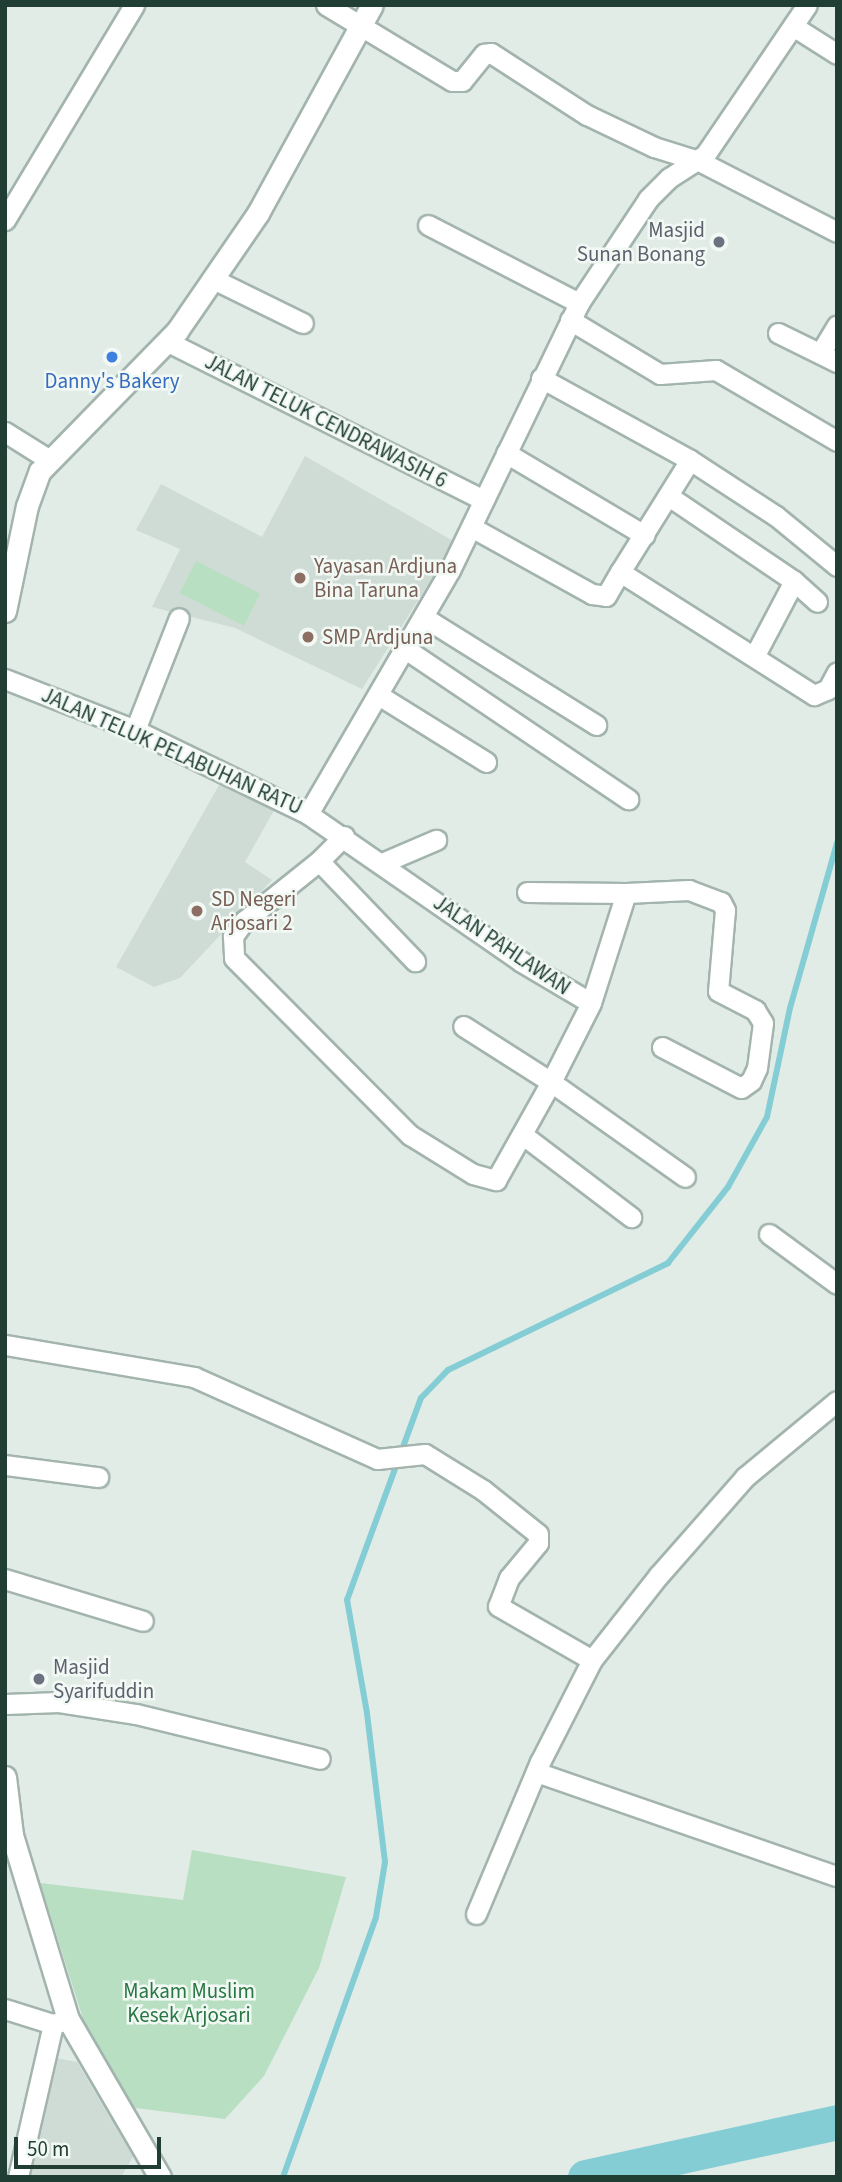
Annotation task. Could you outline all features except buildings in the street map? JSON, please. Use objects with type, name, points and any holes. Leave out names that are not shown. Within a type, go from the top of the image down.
[{"type":"street","points":[[5,220],[134,5]]},
{"type":"street","points":[[326,5],[454,82],[462,81],[484,54],[491,53],[587,115],[663,151],[699,161],[837,232]]},
{"type":"street","points":[[5,611],[27,506],[48,459],[168,342],[213,279],[289,160],[372,5]]},
{"type":"street","name":"JALAN TELUK PELABUHAN RATU","points":[[5,679],[135,730],[308,814],[407,650],[473,528],[541,378],[575,312],[648,199],[669,178],[699,161],[807,5]]},
{"type":"street","points":[[793,26],[837,54]]},
{"type":"street","points":[[428,225],[575,312],[660,374],[716,370],[837,441]]},
{"type":"street","points":[[213,279],[303,323]]},
{"type":"street","points":[[778,333],[829,357],[837,325]]},
{"type":"street","name":"JALAN TELUK CENDRAWASIH 6","points":[[168,342],[484,500]]},
{"type":"street","points":[[541,378],[691,460],[776,516],[837,566]]},
{"type":"street","points":[[5,432],[48,459]]},
{"type":"street","points":[[506,453],[644,535]]},
{"type":"street","points":[[473,528],[592,594],[606,596],[691,460]]},
{"type":"street","points":[[670,497],[794,582],[817,602]]},
{"type":"street","points":[[620,572],[817,695],[828,689],[837,672]]},
{"type":"street","points":[[755,655],[794,582]]},
{"type":"street","points":[[135,730],[179,618]]},
{"type":"street","points":[[425,618],[596,725]]},
{"type":"street","points":[[407,650],[628,799]]},
{"type":"street","points":[[380,696],[486,762]]},
{"type":"street","name":"JALAN PAHLAWAN","points":[[308,814],[344,836],[520,961],[591,1003],[499,1179],[487,1181],[473,1174],[393,1119],[234,958],[233,936],[244,921],[318,861]]},
{"type":"street","points":[[344,836],[318,861],[415,961]]},
{"type":"street","points":[[382,863],[436,840]]},
{"type":"street","points":[[527,892],[626,894],[690,890],[721,902],[725,910],[718,991],[755,1010],[763,1023],[757,1068],[751,1082],[741,1088],[662,1047]]},
{"type":"street","points":[[591,1003],[626,894]]},
{"type":"street","points":[[463,1026],[551,1082],[685,1177]]},
{"type":"street","points":[[523,1135],[631,1217]]},
{"type":"street","points":[[769,1234],[837,1284]]},
{"type":"street","points":[[5,1345],[194,1377],[377,1459],[425,1454],[491,1495],[538,1534],[538,1543],[509,1578],[498,1606],[592,1660]]},
{"type":"street","points":[[476,1914],[536,1772],[592,1660],[659,1574],[745,1477],[837,1401]]},
{"type":"street","points":[[5,1465],[98,1477]]},
{"type":"street","points":[[5,1579],[144,1621]]},
{"type":"street","points":[[5,1704],[59,1702],[136,1714],[320,1759]]},
{"type":"street","points":[[536,1772],[837,1876]]},
{"type":"street","points":[[5,1777],[9,1843],[61,2022],[158,2173]]},
{"type":"street","points":[[5,2009],[61,2022]]},
{"type":"street","points":[[18,2177],[61,2022]]},
{"type":"shaded area","name":"Yayasan Ardjuna Bina Taruna","points":[[305,456],[455,542],[362,689],[235,628],[152,607],[180,549],[136,530],[161,484],[262,537]]},
{"type":"shaded area","name":"SD Negeri Arjosari 2","points":[[223,778],[276,807],[245,862],[272,880],[180,978],[154,987],[116,967]]},
{"type":"shaded area","points":[[56,2058],[77,2062],[133,2157],[121,2177],[28,2177]]},
{"type":"green space","points":[[196,561],[260,594],[244,626],[180,593]]},
{"type":"green space","name":"Makam Muslim Kesek Arjosari","points":[[192,1850],[346,1877],[319,1968],[264,2076],[225,2119],[135,2108],[86,2028],[40,1883],[183,1900]]},
{"type":"waterway","points":[[283,2177],[376,1917],[385,1862],[367,1713],[347,1600],[421,1398],[448,1370],[668,1263],[728,1187],[767,1117],[790,1008],[837,843]]},
{"type":"waterway","points":[[585,2177],[837,2122]]},
{"type":"place","name":"Masjid Sunan Bonang","points":[[719,242]]},
{"type":"place","name":"Danny's Bakery","points":[[112,357]]},
{"type":"place","name":"Yayasan Ardjuna Bina Taruna","points":[[300,578]]},
{"type":"place","name":"SMP Ardjuna","points":[[308,637]]},
{"type":"place","name":"SD Negeri Arjosari 2","points":[[197,911]]},
{"type":"place","name":"Masjid Syarifuddin","points":[[39,1679]]}]
